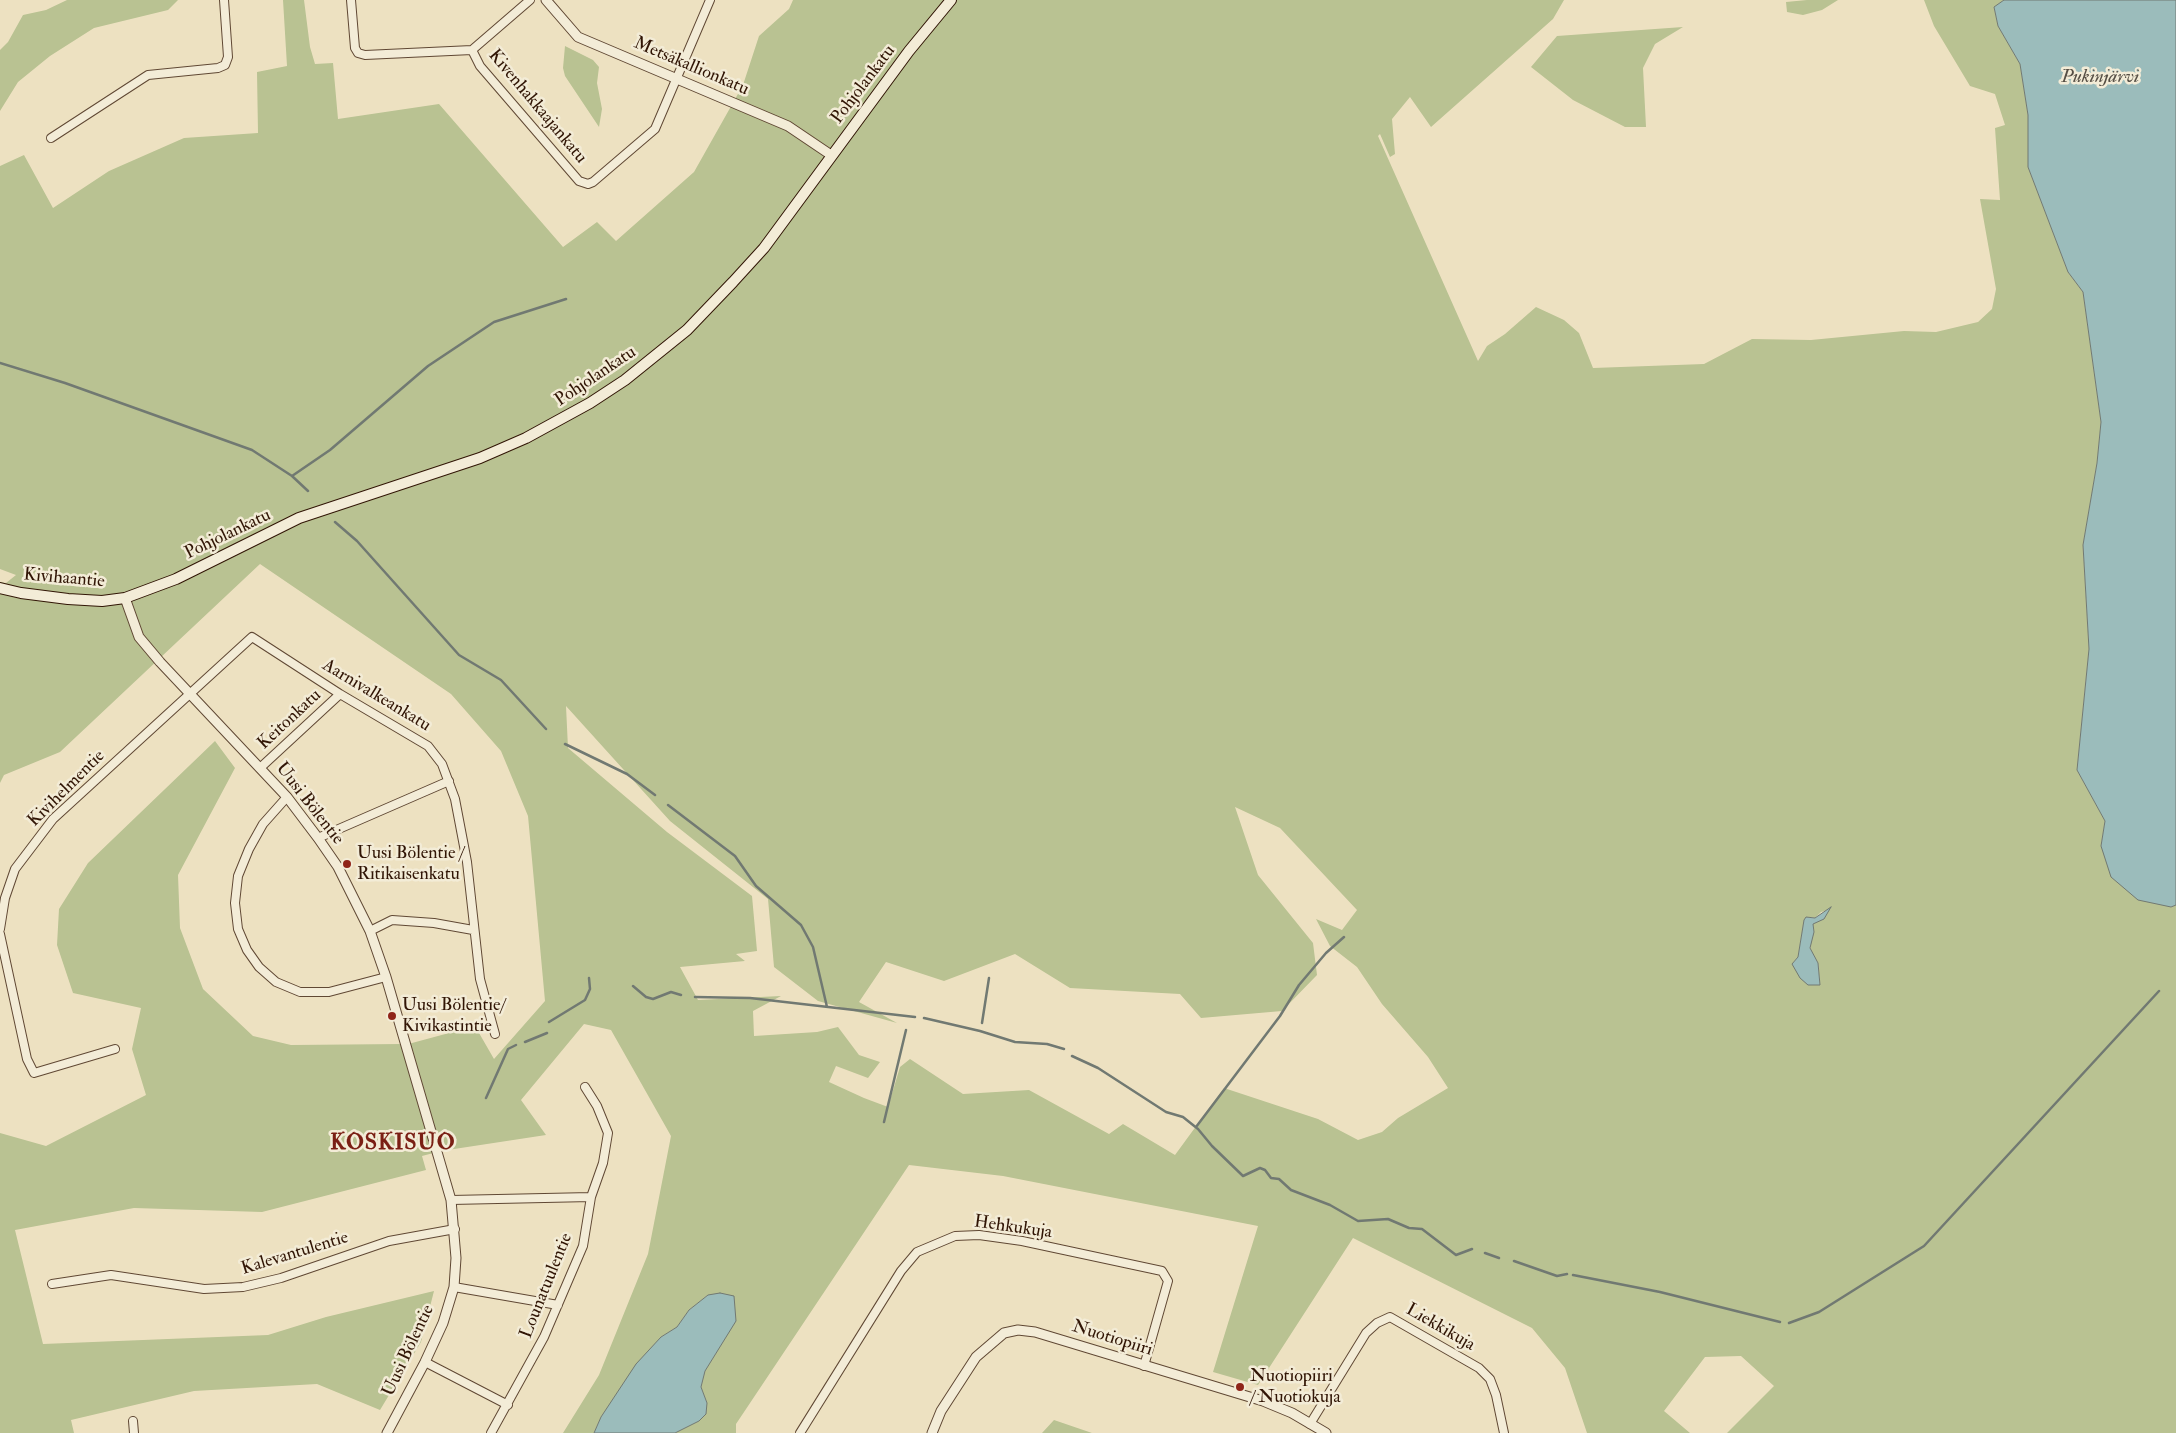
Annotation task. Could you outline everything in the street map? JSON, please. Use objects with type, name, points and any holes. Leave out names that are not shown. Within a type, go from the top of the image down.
[{"type":"main road","name":"Pohjolankatu","points":[[125,598],[176,579],[299,518],[480,458],[526,438],[590,403],[657,355],[707,310],[764,248],[909,51],[952,0]]},
{"type":"main road","name":"Kivihaantie","points":[[0,588],[21,594],[68,599],[102,601],[125,598]]},
{"type":"street","points":[[51,138],[148,75],[218,68],[225,65],[228,57],[224,0]]},
{"type":"street","points":[[351,0],[355,48],[358,53],[365,55],[472,50],[530,0]]},
{"type":"street","name":"Metsäkallionkatu","points":[[546,0],[578,37],[788,126],[831,155]]},
{"type":"street","points":[[676,78],[710,0]]},
{"type":"street","name":"Kivenhakkaajankatu","points":[[472,50],[480,66],[583,184],[593,182],[655,129],[676,78]]},
{"type":"street","name":"Uusi Bölentie","points":[[125,598],[140,636],[160,662],[287,797],[338,867],[370,931],[386,977],[451,1200],[456,1258],[454,1287],[443,1323],[425,1362],[387,1433]]},
{"type":"street","name":"Aarnivalkeankatu","points":[[190,693],[252,637],[340,694],[428,746],[442,764],[455,799],[466,862],[480,979],[495,1034]]},
{"type":"street","name":"Kivihelmentie","points":[[0,929],[5,898],[15,869],[53,819],[190,693]]},
{"type":"street","name":"Keitonkatu","points":[[260,768],[340,694]]},
{"type":"street","points":[[318,838],[449,781]]},
{"type":"street","points":[[287,797],[264,824],[249,848],[238,876],[235,903],[238,929],[247,950],[259,967],[276,982],[300,992],[329,992],[386,977]]},
{"type":"street","points":[[370,931],[392,920],[434,923],[473,930]]},
{"type":"street","points":[[0,934],[26,1059],[34,1073],[115,1049]]},
{"type":"street","name":"Lounatuulentie","points":[[491,1433],[508,1406],[544,1337],[583,1246],[592,1197],[603,1163],[608,1133],[597,1106],[585,1087]]},
{"type":"street","points":[[451,1200],[592,1197]]},
{"type":"street","name":"Kalevantulentie","points":[[52,1284],[111,1275],[204,1288],[243,1287],[281,1278],[389,1241],[455,1229]]},
{"type":"street","name":"Hehkukuja","points":[[800,1433],[901,1271],[917,1252],[955,1236],[979,1236],[1022,1241],[1162,1271],[1168,1280],[1144,1366]]},
{"type":"street","points":[[454,1287],[558,1305]]},
{"type":"street","name":"Liekkikuja","points":[[1310,1424],[1366,1333],[1377,1323],[1390,1317],[1479,1368],[1490,1379],[1504,1433]]},
{"type":"street","name":"Nuotiopiiri","points":[[932,1433],[941,1411],[976,1357],[1004,1333],[1018,1330],[1035,1332],[1263,1401],[1326,1433]]},
{"type":"street","points":[[425,1362],[508,1406]]},
{"type":"street","points":[[133,1421],[134,1433]]},
{"type":"green space","points":[[67,0],[178,0],[168,10],[94,28],[50,56],[18,82],[0,111],[0,50],[8,42],[23,15],[46,10]]},
{"type":"green space","points":[[283,0],[304,0],[310,47],[315,64],[333,63],[338,119],[439,104],[563,247],[597,222],[616,241],[694,172],[743,85],[759,36],[789,9],[793,0],[1564,0],[1553,19],[1431,127],[1410,97],[1392,119],[1395,154],[1390,157],[1380,134],[1378,136],[1478,361],[1487,346],[1505,334],[1536,307],[1564,320],[1579,333],[1593,368],[1704,364],[1752,339],[1811,340],[1904,331],[1936,332],[1978,322],[1992,309],[1996,289],[1980,199],[2000,200],[1995,128],[2005,125],[1995,94],[1970,86],[1934,26],[1924,0],[2004,0],[1994,7],[1998,26],[2020,64],[2028,115],[2028,167],[2068,272],[2083,292],[2101,422],[2097,463],[2083,545],[2089,649],[2077,770],[2105,821],[2101,846],[2171,907],[2176,905],[2176,1433],[1727,1433],[1774,1386],[1741,1356],[1705,1357],[1664,1411],[1690,1433],[1587,1433],[1565,1368],[1532,1328],[1353,1238],[1258,1385],[1213,1372],[1258,1226],[1003,1176],[909,1165],[736,1424],[736,1433],[675,1433],[699,1421],[707,1403],[701,1387],[705,1370],[716,1353],[708,1295],[689,1310],[677,1327],[661,1337],[601,1417],[594,1433],[563,1433],[599,1375],[648,1254],[671,1136],[611,1030],[584,1024],[521,1100],[546,1135],[441,1151],[422,1156],[426,1170],[262,1212],[134,1208],[15,1230],[43,1344],[268,1335],[326,1317],[434,1291],[421,1342],[380,1410],[317,1384],[194,1391],[71,1420],[74,1433],[0,1433],[0,1133],[46,1146],[146,1095],[132,1049],[141,1008],[73,993],[57,945],[59,909],[88,863],[215,741],[235,768],[178,875],[180,928],[203,989],[253,1036],[291,1045],[402,1044],[475,1026],[494,1059],[545,1001],[528,816],[501,751],[451,694],[260,564],[60,752],[4,775],[0,783],[0,582],[6,583],[16,575],[0,569],[0,166],[24,155],[53,208],[109,171],[184,138],[258,133],[257,72],[287,66]],"holes":[[[566,706],[670,821],[768,899],[774,967],[818,1001],[897,1023],[859,1002],[886,962],[944,981],[1015,954],[1070,988],[1180,994],[1201,1018],[1282,1011],[1317,975],[1313,943],[1258,875],[1235,807],[1280,828],[1357,910],[1342,930],[1316,919],[1330,946],[1357,967],[1382,1004],[1428,1057],[1448,1088],[1398,1118],[1382,1132],[1358,1140],[1318,1119],[1224,1088],[1175,1155],[1123,1124],[1109,1134],[1029,1090],[963,1094],[910,1059],[900,1067],[888,1107],[864,1098],[829,1082],[836,1066],[868,1078],[880,1062],[859,1055],[838,1027],[817,1032],[754,1036],[753,1011],[781,996],[698,1000],[680,967],[745,961],[736,954],[757,951],[752,896],[667,832],[568,748]],[[1828,910],[1813,924],[1814,932],[1810,941],[1811,953],[1818,963],[1820,985],[1792,964],[1798,957],[1804,920],[1810,917],[1815,918],[1821,912]]]},
{"type":"green space","points":[[1838,0],[1822,10],[1803,15],[1787,12],[1786,2]]},
{"type":"green space","points":[[1683,27],[1655,44],[1643,68],[1646,127],[1625,127],[1573,100],[1531,67],[1557,36]]},
{"type":"green space","points":[[565,46],[593,60],[599,67],[597,83],[602,109],[599,127],[565,76],[563,68]]},
{"type":"green space","points":[[1054,1420],[1092,1433],[1042,1433]]},
{"type":"water","name":"Pukinjärvi","points":[[2004,0],[2176,0],[2176,905],[2171,907],[2138,900],[2111,877],[2101,846],[2105,821],[2077,770],[2089,649],[2083,545],[2097,463],[2101,422],[2083,292],[2068,272],[2028,167],[2028,115],[2020,64],[1998,26],[1994,7]]},
{"type":"water","points":[[1831,907],[1824,919],[1813,924],[1814,932],[1810,948],[1818,963],[1820,985],[1808,985],[1800,978],[1792,964],[1798,957],[1804,920],[1806,917],[1815,918]]},
{"type":"water","points":[[720,1293],[734,1296],[736,1321],[705,1371],[701,1387],[707,1403],[706,1414],[699,1421],[675,1433],[594,1433],[601,1417],[636,1364],[661,1337],[677,1327],[689,1310],[708,1295]]},
{"type":"waterway","points":[[292,476],[330,450],[428,366],[494,322],[566,299]]},
{"type":"waterway","points":[[0,363],[65,383],[252,450],[292,476],[308,491]]},
{"type":"waterway","points":[[335,522],[357,541],[459,655],[501,680],[546,729]]},
{"type":"waterway","points":[[565,744],[627,774],[655,795]]},
{"type":"waterway","points":[[668,805],[735,856],[756,886],[801,925],[813,947],[827,1007]]},
{"type":"waterway","points":[[1196,1127],[1280,1016],[1299,985],[1326,953],[1344,937]]},
{"type":"waterway","points":[[549,1022],[585,1000],[590,989],[589,978]]},
{"type":"waterway","points":[[982,1023],[989,978]]},
{"type":"waterway","points":[[633,986],[646,997],[653,999],[671,992],[681,995]]},
{"type":"waterway","points":[[1789,1323],[1819,1312],[1924,1246],[2159,991]]},
{"type":"waterway","points":[[695,997],[750,998],[915,1017]]},
{"type":"waterway","points":[[924,1018],[980,1031],[1015,1042],[1047,1044],[1064,1049]]},
{"type":"waterway","points":[[884,1122],[906,1030]]},
{"type":"waterway","points":[[525,1042],[547,1033]]},
{"type":"waterway","points":[[486,1098],[508,1049],[516,1045]]},
{"type":"waterway","points":[[1072,1056],[1098,1068],[1166,1112],[1183,1117],[1198,1129],[1212,1146],[1243,1176],[1260,1168],[1265,1170],[1271,1178],[1279,1179],[1291,1190],[1330,1205],[1358,1221],[1388,1219],[1409,1228],[1422,1229],[1456,1255],[1472,1249]]},
{"type":"waterway","points":[[1485,1253],[1499,1258]]},
{"type":"waterway","points":[[1514,1261],[1557,1276],[1567,1274]]},
{"type":"waterway","points":[[1573,1275],[1660,1292],[1780,1322]]},
{"type":"place","name":"Uusi Bölentie / Ritikaisenkatu","points":[[347,864]]},
{"type":"place","name":"Uusi Bölentie/ Kivikastintie","points":[[392,1016]]},
{"type":"place","name":"Nuotiopiiri / Nuotiokuja","points":[[1240,1387]]},
{"type":"district","name":"KOSKISUO","points":[[393,1144]]}]
